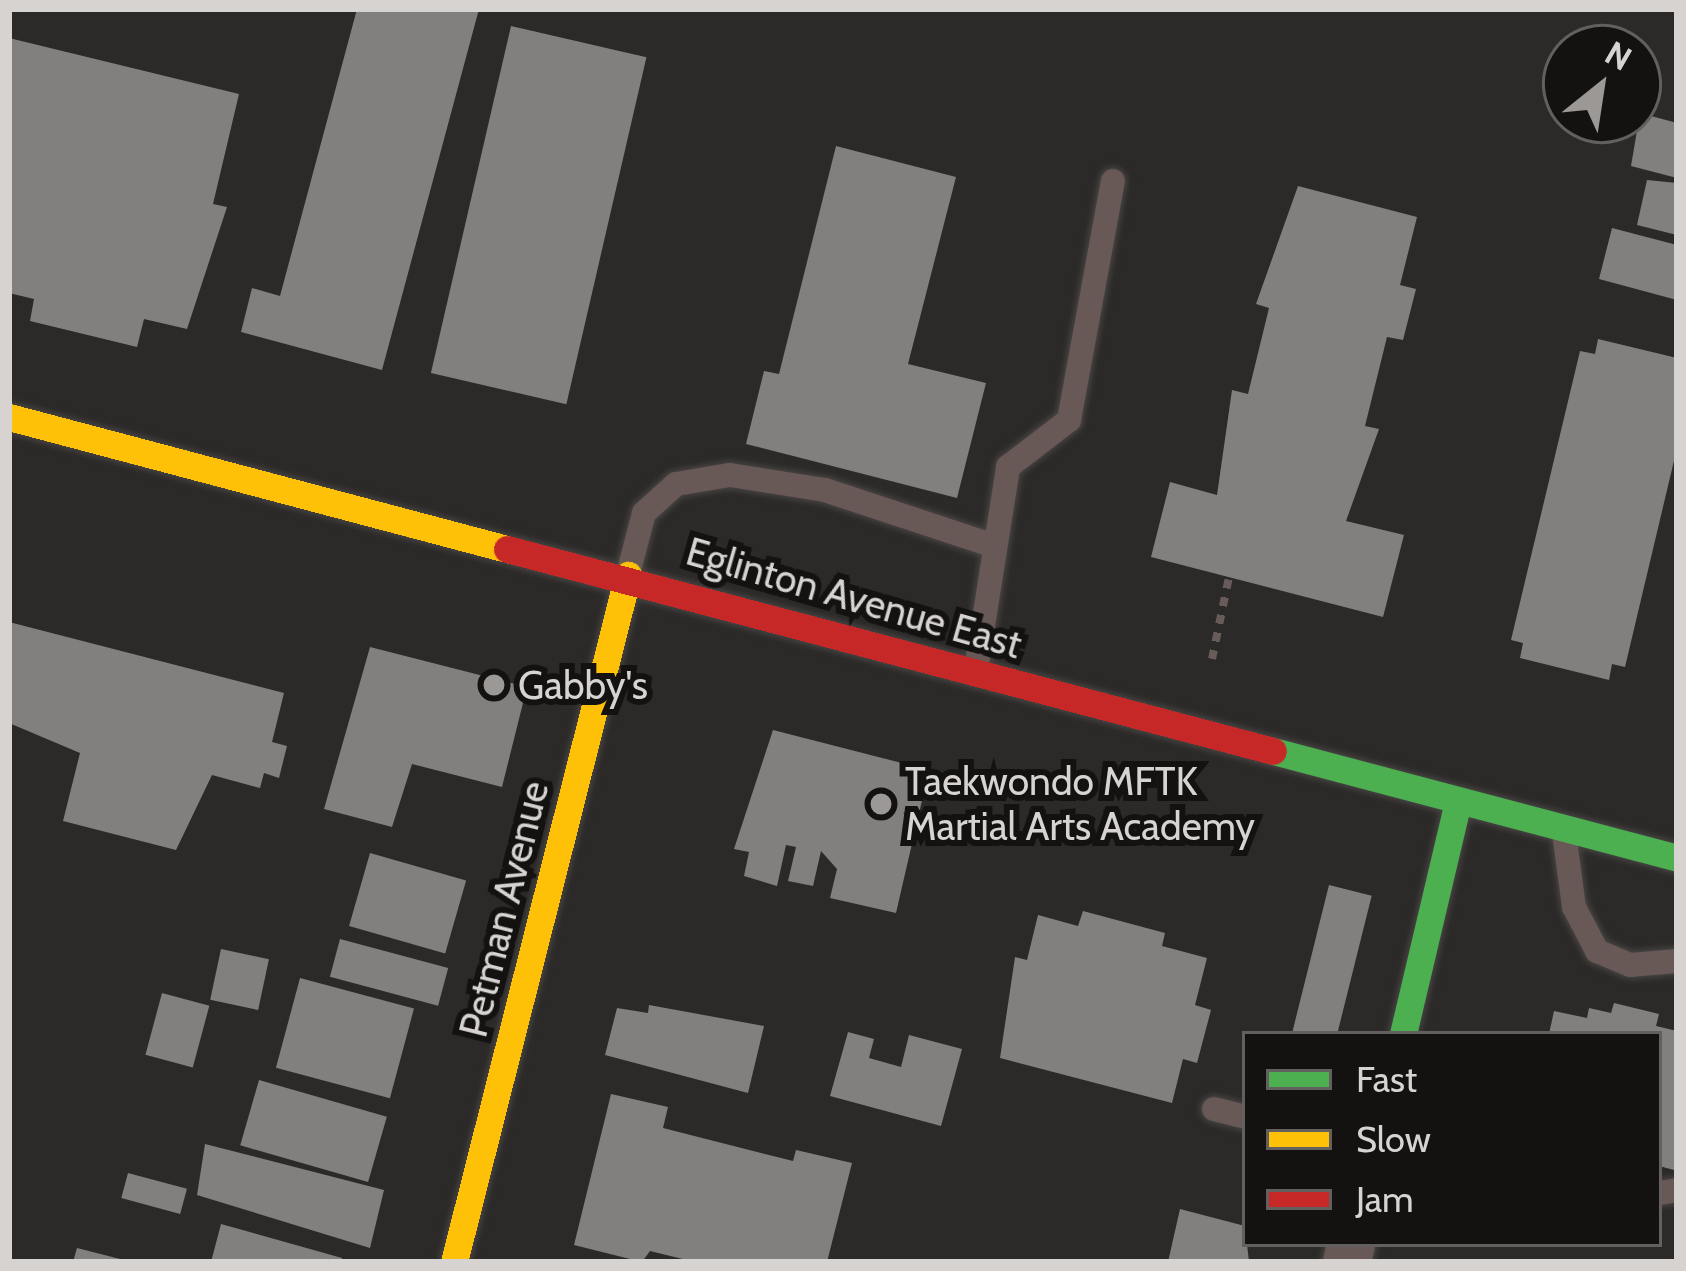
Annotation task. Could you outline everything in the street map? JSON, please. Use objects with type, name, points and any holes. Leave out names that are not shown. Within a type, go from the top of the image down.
[{"type":"main road","name":"Eglinton Avenue East","points":[[9,417],[628,575],[976,673],[1677,858]]},
{"type":"main road","name":"Petman Avenue","points":[[454,1262],[628,575]]},
{"type":"main road","points":[[1404,1031],[1458,801]]},
{"type":"lane","points":[[976,673],[1008,467],[1069,420],[1113,181]]},
{"type":"lane","points":[[628,575],[644,513],[676,484],[730,475],[825,490],[994,546]]},
{"type":"lane","points":[[1564,831],[1574,907],[1597,951],[1630,965],[1677,961]]},
{"type":"lane","points":[[1214,1108],[1242,1116]]},
{"type":"path","points":[[1212,659],[1229,577]]},
{"type":"building","points":[[357,9],[479,9],[382,370],[241,332],[252,288],[280,296]]},
{"type":"building","points":[[511,26],[646,57],[566,404],[431,373]]},
{"type":"building","points":[[9,38],[239,94],[213,204],[227,207],[187,329],[144,319],[137,347],[30,321],[34,299],[9,293]]},
{"type":"building","points":[[1662,119],[1677,123],[1677,178],[1631,166],[1635,144],[1662,144]]},
{"type":"building","points":[[836,146],[956,177],[908,364],[986,383],[957,498],[746,444],[764,371],[779,374]]},
{"type":"building","points":[[1647,180],[1677,183],[1677,235],[1637,225]]},
{"type":"building","points":[[1298,186],[1417,217],[1400,285],[1416,289],[1403,340],[1387,337],[1365,426],[1379,429],[1346,521],[1404,535],[1383,617],[1151,557],[1170,482],[1217,495],[1232,390],[1248,394],[1269,308],[1256,304]]},
{"type":"building","points":[[1612,228],[1677,245],[1677,300],[1599,279]]},
{"type":"building","points":[[1598,339],[1677,358],[1677,448],[1625,667],[1612,664],[1609,680],[1520,658],[1523,643],[1511,640],[1580,351],[1595,354]]},
{"type":"building","points":[[9,622],[284,693],[272,742],[287,746],[279,778],[264,773],[260,788],[212,775],[176,850],[63,821],[80,753],[9,723]]},
{"type":"building","points":[[370,647],[527,687],[502,787],[412,764],[392,827],[324,809]]},
{"type":"building","points":[[773,730],[929,770],[896,913],[830,898],[837,869],[821,851],[813,886],[788,881],[796,847],[786,845],[777,886],[744,876],[749,852],[734,849]]},
{"type":"building","points":[[370,853],[466,881],[445,954],[349,926]]},
{"type":"building","points":[[1329,885],[1372,896],[1338,1031],[1293,1031]]},
{"type":"building","points":[[1083,911],[1165,933],[1162,946],[1207,958],[1195,1005],[1211,1010],[1197,1063],[1183,1059],[1172,1103],[1000,1058],[1015,957],[1027,960],[1038,915],[1078,926]]},
{"type":"building","points":[[340,939],[448,968],[438,1006],[330,977]]},
{"type":"building","points":[[221,949],[269,959],[258,1010],[210,1000]]},
{"type":"building","points":[[300,978],[414,1009],[390,1098],[276,1068]]},
{"type":"building","points":[[162,993],[209,1006],[193,1068],[145,1055]]},
{"type":"building","points":[[1614,1003],[1659,1014],[1656,1026],[1677,1031],[1674,1170],[1662,1167],[1662,1031],[1550,1031],[1554,1011],[1587,1018],[1589,1008],[1611,1013]]},
{"type":"building","points":[[649,1005],[764,1026],[748,1093],[605,1055],[617,1008],[648,1013]]},
{"type":"building","points":[[848,1032],[874,1039],[869,1058],[901,1067],[909,1035],[962,1049],[941,1126],[830,1096]]},
{"type":"building","points":[[259,1080],[387,1117],[368,1182],[240,1145]]},
{"type":"building","points":[[611,1094],[668,1107],[663,1128],[793,1161],[796,1150],[852,1163],[827,1262],[695,1262],[650,1251],[642,1262],[574,1245]]},
{"type":"building","points":[[205,1144],[384,1190],[370,1248],[197,1195]]},
{"type":"building","points":[[128,1173],[187,1189],[180,1214],[121,1198]]},
{"type":"building","points":[[1180,1209],[1242,1225],[1242,1247],[1247,1247],[1249,1262],[1168,1262]]},
{"type":"building","points":[[221,1224],[342,1258],[342,1262],[211,1262]]},
{"type":"building","points":[[77,1248],[124,1260],[124,1262],[73,1262]]},
{"type":"traffic: fast","points":[[1273,751],[1677,858]]},
{"type":"traffic: fast","points":[[1404,1031],[1458,801]]},
{"type":"traffic: slow","points":[[9,417],[507,549]]},
{"type":"traffic: slow","points":[[454,1262],[628,575]]},
{"type":"traffic: jam","points":[[507,549],[1273,751]]},
{"type":"place","name":"Gabby's","points":[[494,685]]},
{"type":"place","name":"Taekwondo MFTK Martial Arts Academy","points":[[881,804]]}]
